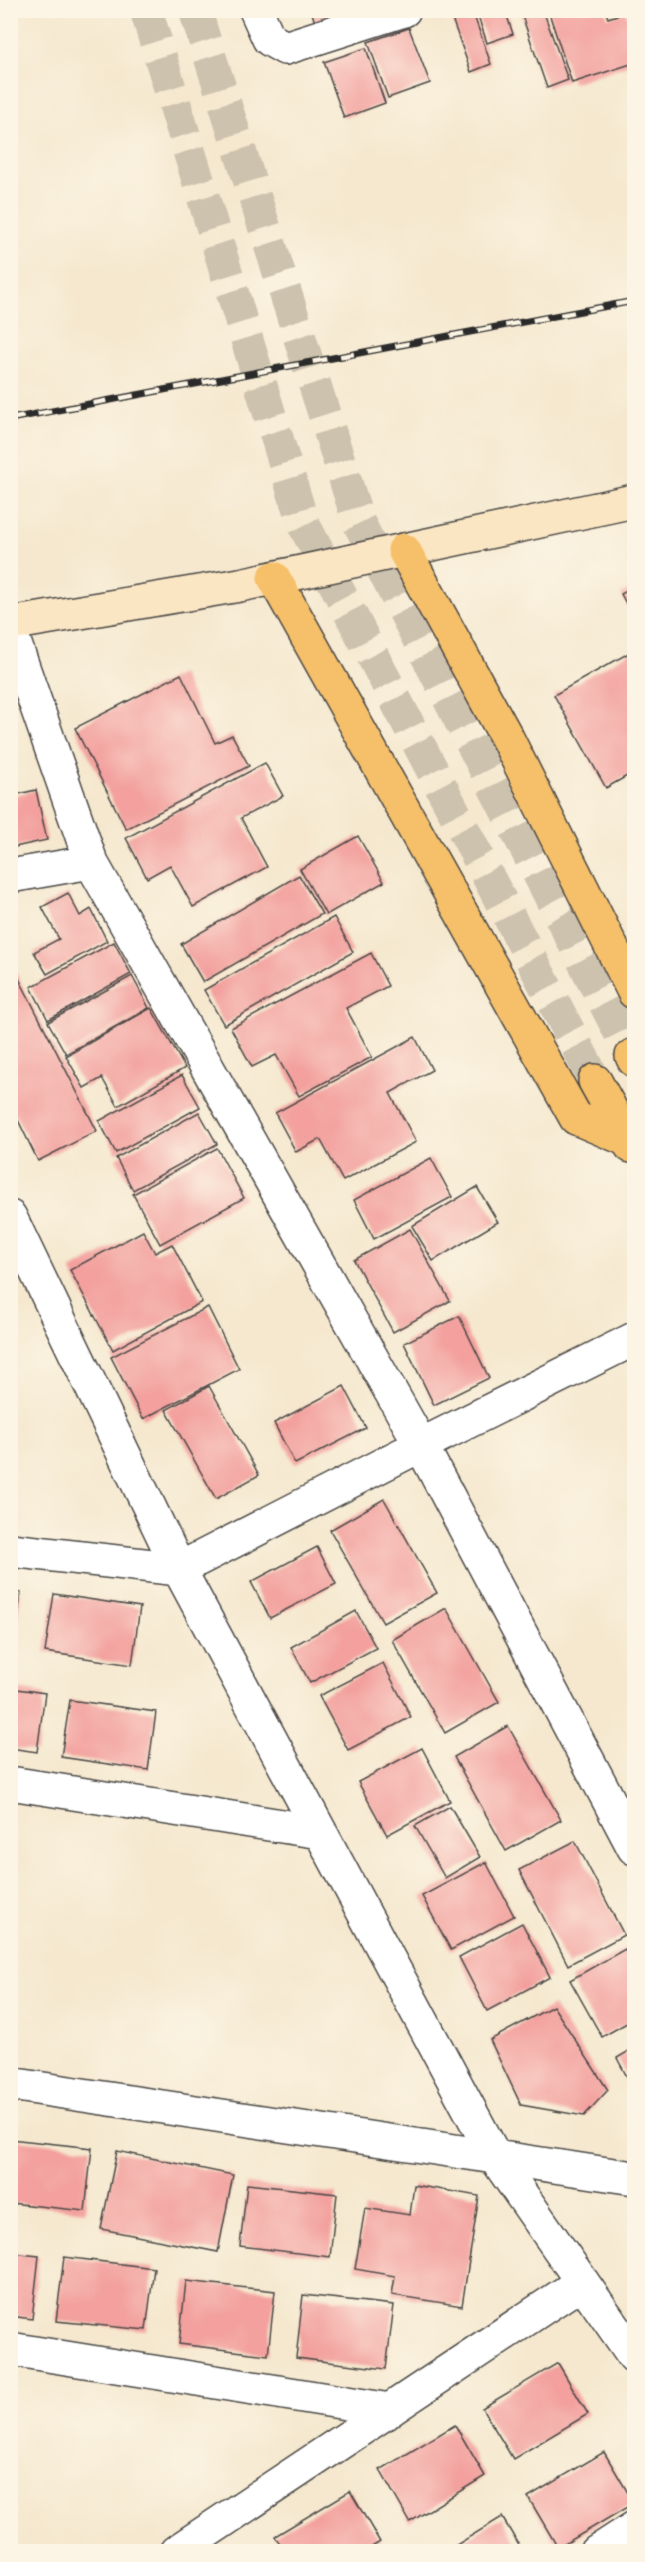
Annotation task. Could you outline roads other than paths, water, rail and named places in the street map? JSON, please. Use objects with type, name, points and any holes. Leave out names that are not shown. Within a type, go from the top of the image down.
[{"type":"main road","points":[[404,550],[507,738],[634,992]]},
{"type":"main road","points":[[274,578],[576,1118],[631,1147]]},
{"type":"main road","points":[[596,1081],[631,1147]]},
{"type":"street","points":[[256,10],[269,39],[285,48],[404,10]]},
{"type":"street","points":[[10,624],[274,578],[634,501]]},
{"type":"street","points":[[10,630],[90,862],[421,1445],[634,1848]]},
{"type":"street","points":[[10,876],[90,862]]},
{"type":"street","points":[[10,1217],[179,1569],[495,2157],[634,2355]]},
{"type":"street","points":[[10,1550],[179,1569],[634,1339]]},
{"type":"street","points":[[10,1784],[320,1832]]},
{"type":"street","points":[[10,2084],[634,2178]]},
{"type":"street","points":[[176,2552],[582,2282]]},
{"type":"street","points":[[10,2349],[390,2410]]},
{"type":"street","points":[[597,2552],[634,2529]]},
{"type":"tunnel","points":[[146,10],[303,523],[595,1081]]},
{"type":"tunnel","points":[[195,10],[359,523],[632,1056]]},
{"type":"railway","points":[[10,419],[634,301]]}]
